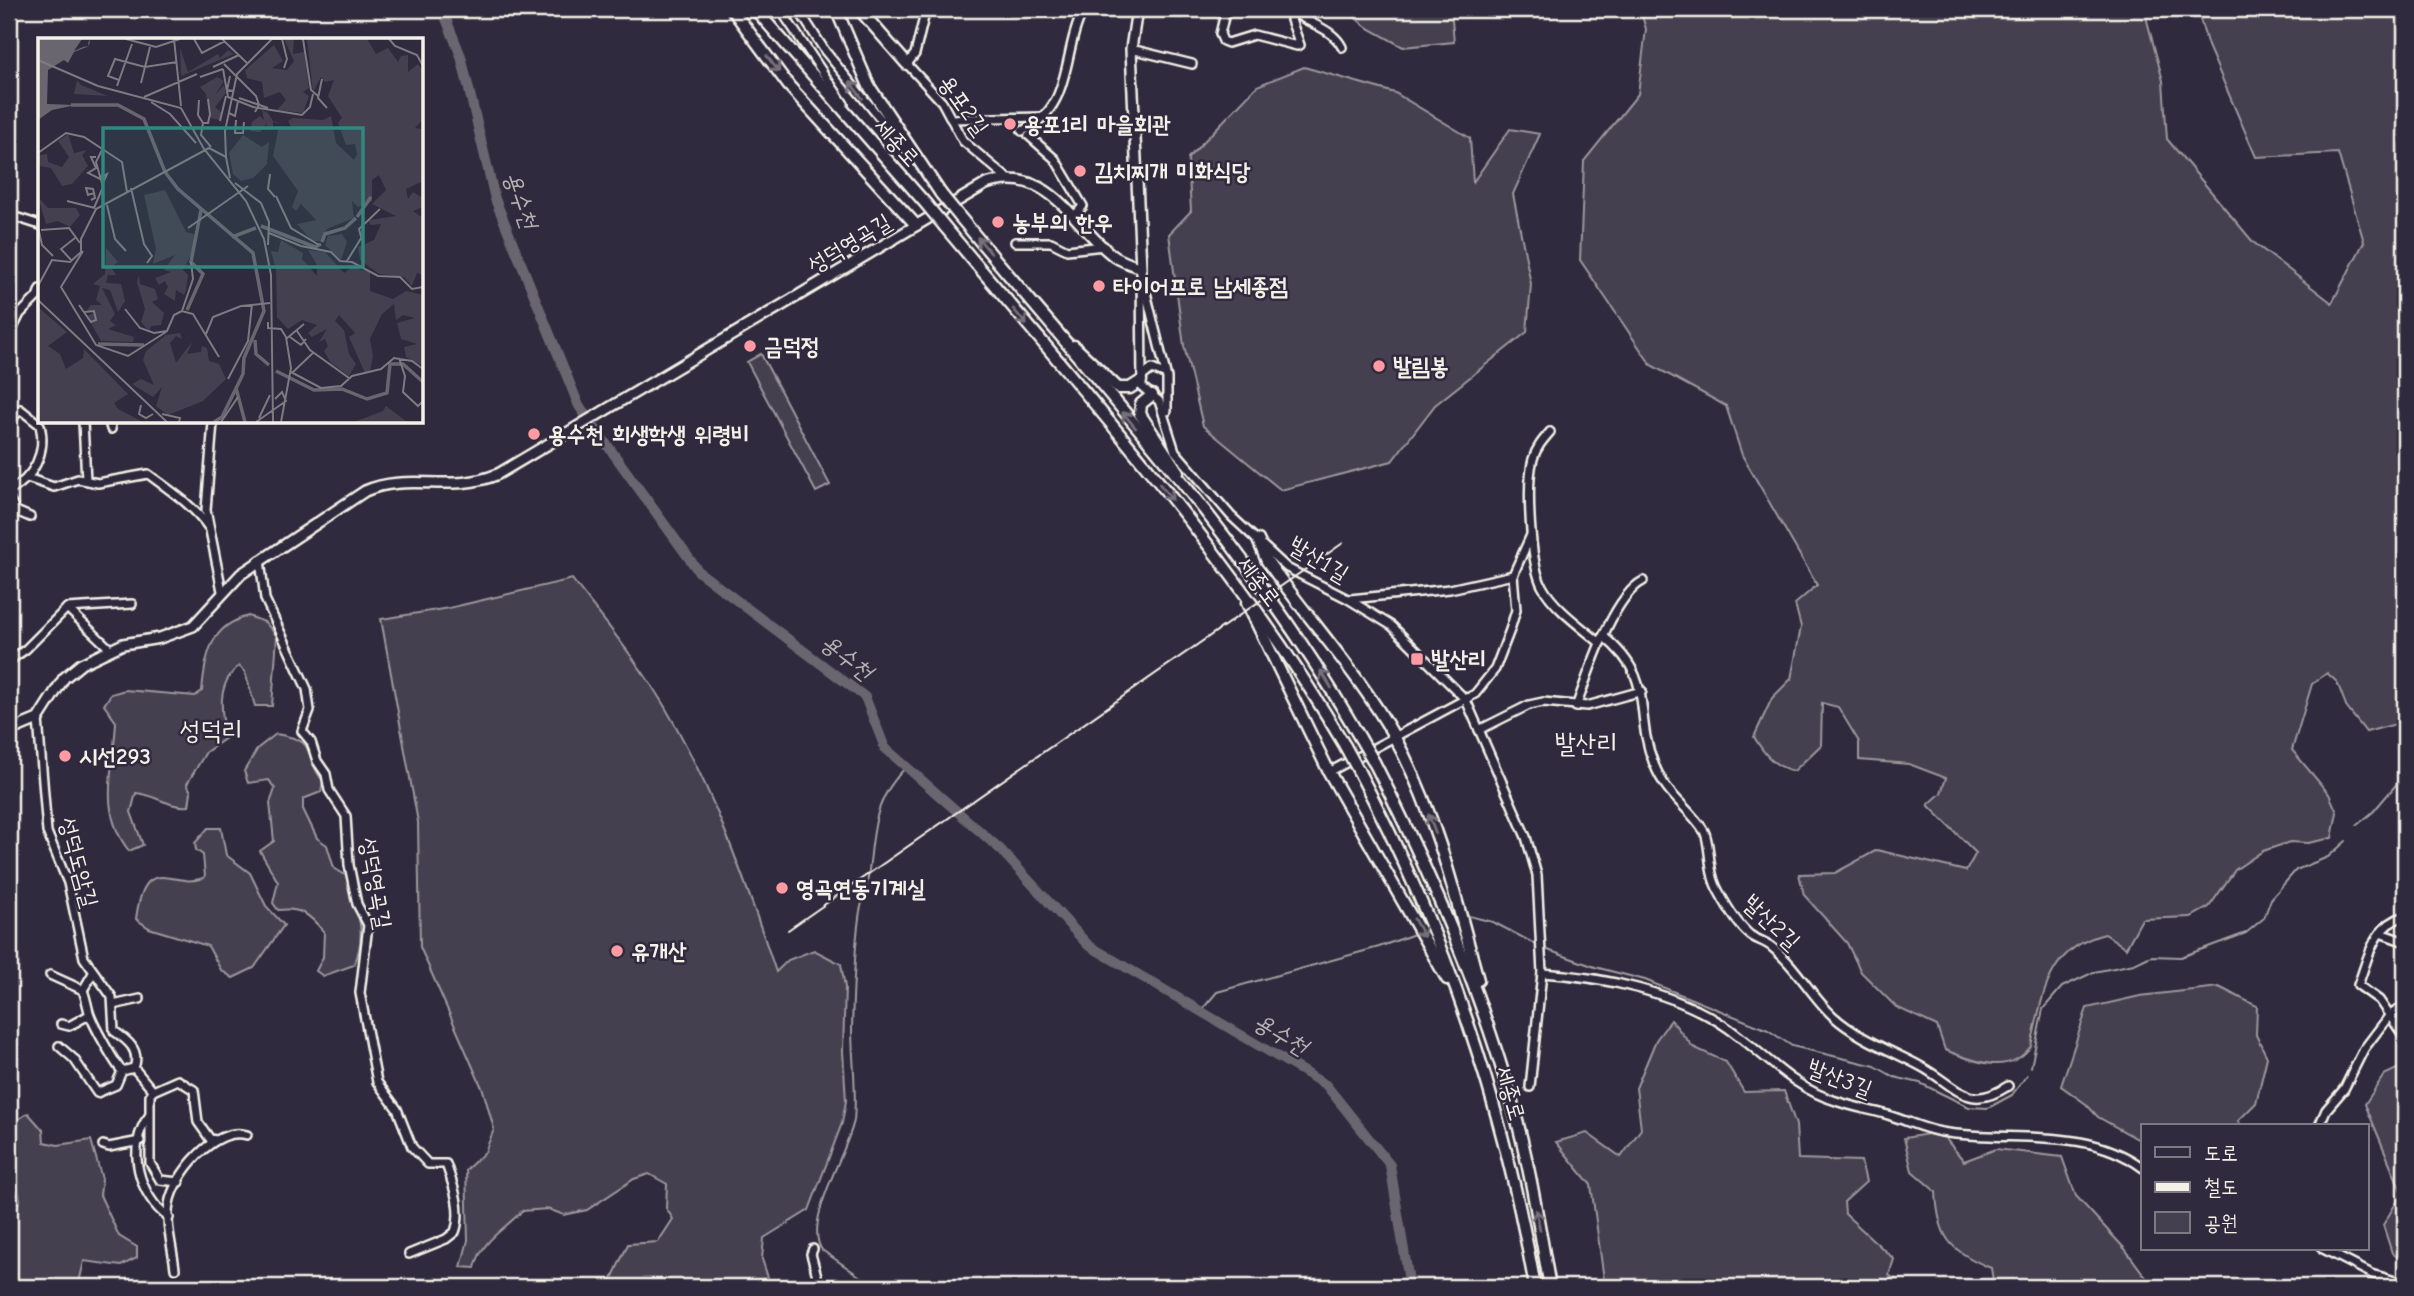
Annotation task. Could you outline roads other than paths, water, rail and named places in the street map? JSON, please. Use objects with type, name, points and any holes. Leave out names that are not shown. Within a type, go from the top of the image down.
[{"type":"highway","points":[[732,9],[789,86],[916,225]]},
{"type":"highway","name":"세종로","points":[[755,9],[926,204],[1186,516],[1236,581],[1309,685],[1358,770],[1421,899],[1436,949],[1476,1039],[1511,1166],[1535,1287]]},
{"type":"highway","name":"세종로","points":[[836,9],[869,86],[941,194],[1270,597],[1326,679],[1374,762],[1462,937],[1528,1166],[1550,1287]]},
{"type":"highway","points":[[859,9],[908,64]]},
{"type":"highway","points":[[1025,295],[1111,384],[1124,389],[1142,378]]},
{"type":"highway","points":[[1153,395],[1141,404],[1140,414],[1200,509]]},
{"type":"highway","points":[[1258,540],[1274,571],[1394,736],[1421,796],[1455,888],[1462,937]]},
{"type":"highway","points":[[1236,581],[1329,772],[1406,905],[1436,949]]},
{"type":"main road","points":[[1137,9],[1131,49],[1141,272]]},
{"type":"main road","name":"성덕영곡길","points":[[260,560],[378,484],[467,484],[481,481],[986,184],[1007,178]]},
{"type":"main road","name":"용포2길","points":[[1007,178],[1029,183],[1075,215],[1120,260],[1141,272]]},
{"type":"main road","points":[[9,731],[38,719],[64,678],[81,664],[109,648],[160,638],[193,626],[214,606],[222,591],[260,560]]},
{"type":"street","points":[[780,9],[820,71],[897,172]]},
{"type":"street","points":[[799,9],[825,51],[931,180]]},
{"type":"street","name":"용포2길","points":[[926,9],[915,54],[908,64],[942,102],[959,136],[1007,178]]},
{"type":"street","points":[[1075,215],[1083,206],[1055,159],[1025,133],[1048,113],[1067,71],[1084,9]]},
{"type":"street","points":[[1156,9],[1180,13]]},
{"type":"street","points":[[1226,9],[1220,34],[1223,41],[1228,43],[1254,36],[1300,46],[1291,20],[1292,10],[1334,34],[1342,47]]},
{"type":"street","points":[[1131,49],[1192,64]]},
{"type":"street","points":[[951,119],[1042,117]]},
{"type":"street","points":[[9,216],[38,224]]},
{"type":"street","points":[[1016,242],[1051,242],[1067,250],[1104,246]]},
{"type":"street","points":[[1141,272],[1167,384],[1164,391],[1168,436]]},
{"type":"street","points":[[1141,272],[1142,378],[1146,392],[1153,395],[1163,409],[1168,436]]},
{"type":"street","points":[[9,336],[20,314],[38,294]]},
{"type":"street","points":[[9,357],[10,371]]},
{"type":"street","points":[[1142,378],[1152,369],[1164,374]]},
{"type":"street","points":[[1153,395],[1164,391]]},
{"type":"street","points":[[9,424],[20,410],[38,424]]},
{"type":"street","points":[[9,491],[27,478],[41,456],[39,424]]},
{"type":"street","points":[[83,424],[86,480]]},
{"type":"street","points":[[213,424],[208,472],[208,528],[222,591]]},
{"type":"street","name":"발산2길","points":[[1550,432],[1533,456],[1530,474],[1534,560],[1543,586],[1565,613],[1601,639],[1630,665],[1642,691],[1644,733],[1654,766],[1670,795],[1704,831],[1715,886],[1744,929],[1772,947],[1825,1008],[1846,1026],[1937,1075],[1969,1098],[1989,1099],[2008,1087]]},
{"type":"street","name":"발산1길","points":[[1168,436],[1188,470],[1287,568],[1348,599],[1392,626],[1466,700],[1532,854],[1540,894],[1542,973],[1530,1087]]},
{"type":"street","points":[[27,478],[54,487],[78,479],[98,483],[148,474],[161,486],[188,502],[208,528]]},
{"type":"street","points":[[9,499],[16,512],[30,517]]},
{"type":"street","name":"발산2길","points":[[1513,575],[1530,540],[1531,531]]},
{"type":"street","name":"성덕영곡길","points":[[260,560],[265,599],[307,690],[310,710],[302,732],[312,742],[317,761],[326,774],[329,790],[346,817],[349,865],[357,904],[368,925],[360,993],[377,1082],[397,1108],[408,1138],[418,1155],[428,1164],[446,1164],[453,1186],[458,1213],[455,1232],[446,1239],[409,1254]]},
{"type":"street","points":[[1329,772],[1466,700],[1495,669],[1516,610],[1513,575],[1450,589],[1348,599]]},
{"type":"street","points":[[1576,707],[1601,639],[1612,618],[1643,581]]},
{"type":"street","points":[[9,661],[26,649],[67,608],[132,604]]},
{"type":"street","points":[[67,608],[109,648]]},
{"type":"street","points":[[1479,730],[1529,705],[1543,702],[1576,707],[1608,702],[1642,691]]},
{"type":"street","name":"성덕도암길","points":[[38,719],[47,832],[68,883],[77,934],[93,973],[108,990],[113,1005],[111,1023],[114,1031],[132,1044],[136,1062],[134,1068],[153,1091]]},
{"type":"street","points":[[2405,916],[2392,921],[2374,938],[2358,985],[2379,1000],[2405,1038]]},
{"type":"street","points":[[2380,933],[2405,942]]},
{"type":"street","points":[[93,973],[83,990],[89,1015],[106,1041],[110,1057],[122,1071]]},
{"type":"street","name":"발산3길","points":[[1542,973],[1622,982],[1710,1017],[1752,1046],[1788,1079],[1836,1101],[1947,1133],[2088,1142],[2119,1152],[2141,1167]]},
{"type":"street","points":[[50,975],[83,990]]},
{"type":"street","points":[[113,1005],[140,999]]},
{"type":"street","points":[[2320,1124],[2326,1110],[2344,1089],[2364,1049],[2389,1016],[2405,1004]]},
{"type":"street","points":[[61,1024],[69,1026],[89,1015]]},
{"type":"street","points":[[59,1046],[74,1059],[97,1093],[116,1085],[122,1071]]},
{"type":"street","points":[[122,1071],[134,1068]]},
{"type":"street","points":[[179,1182],[160,1180],[154,1174],[149,1151],[150,1095],[153,1091],[178,1080],[186,1083],[196,1093],[198,1122],[210,1139],[216,1140]]},
{"type":"street","points":[[149,1116],[143,1124],[137,1170],[158,1208],[169,1217]]},
{"type":"street","points":[[175,1269],[169,1204],[179,1182],[196,1158],[216,1140],[233,1132],[247,1135]]},
{"type":"street","points":[[103,1145],[109,1147],[132,1144],[140,1140]]},
{"type":"street","points":[[813,1249],[811,1254],[820,1287]]},
{"type":"street","points":[[2325,1250],[2372,1274],[2405,1284]]},
{"type":"waterway","name":"용수천","points":[[442,9],[461,56],[495,199],[579,406],[699,572],[865,697],[885,748],[1000,849],[1088,945],[1326,1085],[1390,1165],[1410,1287]]},
{"type":"waterway","points":[[875,1287],[822,1250],[817,1237],[822,1204],[854,1120],[852,1029],[855,959],[874,831],[887,792],[907,766]]},
{"type":"waterway","points":[[2357,825],[2373,812],[2405,774]]},
{"type":"waterway","points":[[2031,1067],[2043,1009],[2062,987],[2094,972],[2134,964],[2151,956],[2181,957],[2246,933],[2264,918],[2271,899],[2296,870],[2328,857],[2346,841]]},
{"type":"waterway","points":[[1465,915],[1493,922],[1537,945]]},
{"type":"waterway","points":[[1200,1012],[1217,992],[1379,947],[1417,933]]},
{"type":"waterway","points":[[1545,949],[1595,967],[1645,980],[1768,1030],[1792,1046],[1875,1066],[1894,1077],[1920,1083],[1969,1107],[1988,1108],[2012,1095],[2027,1075]]},
{"type":"railway","points":[[788,930],[1343,543]]},
{"type":"place","name":"용포1리 마을회관","points":[[1010,124]]},
{"type":"place","name":"김치찌개 미화식당","points":[[1080,171]]},
{"type":"place","name":"농부의 한우","points":[[998,222]]},
{"type":"place","name":"타이어프로 남세종점","points":[[1099,286]]},
{"type":"place","name":"금덕정","points":[[750,346]]},
{"type":"place","name":"발림봉","points":[[1379,366]]},
{"type":"place","name":"용수천 희생학생 위령비","points":[[534,434]]},
{"type":"place","name":"발산리","points":[[1417,659]]},
{"type":"place","name":"시선293","points":[[65,756]]},
{"type":"place","name":"영곡연동기계실","points":[[782,888]]},
{"type":"place","name":"유개산","points":[[617,951]]},
{"type":"district","name":"성덕리","points":[[211,730]]},
{"type":"district","name":"발산리","points":[[1586,743]]}]
